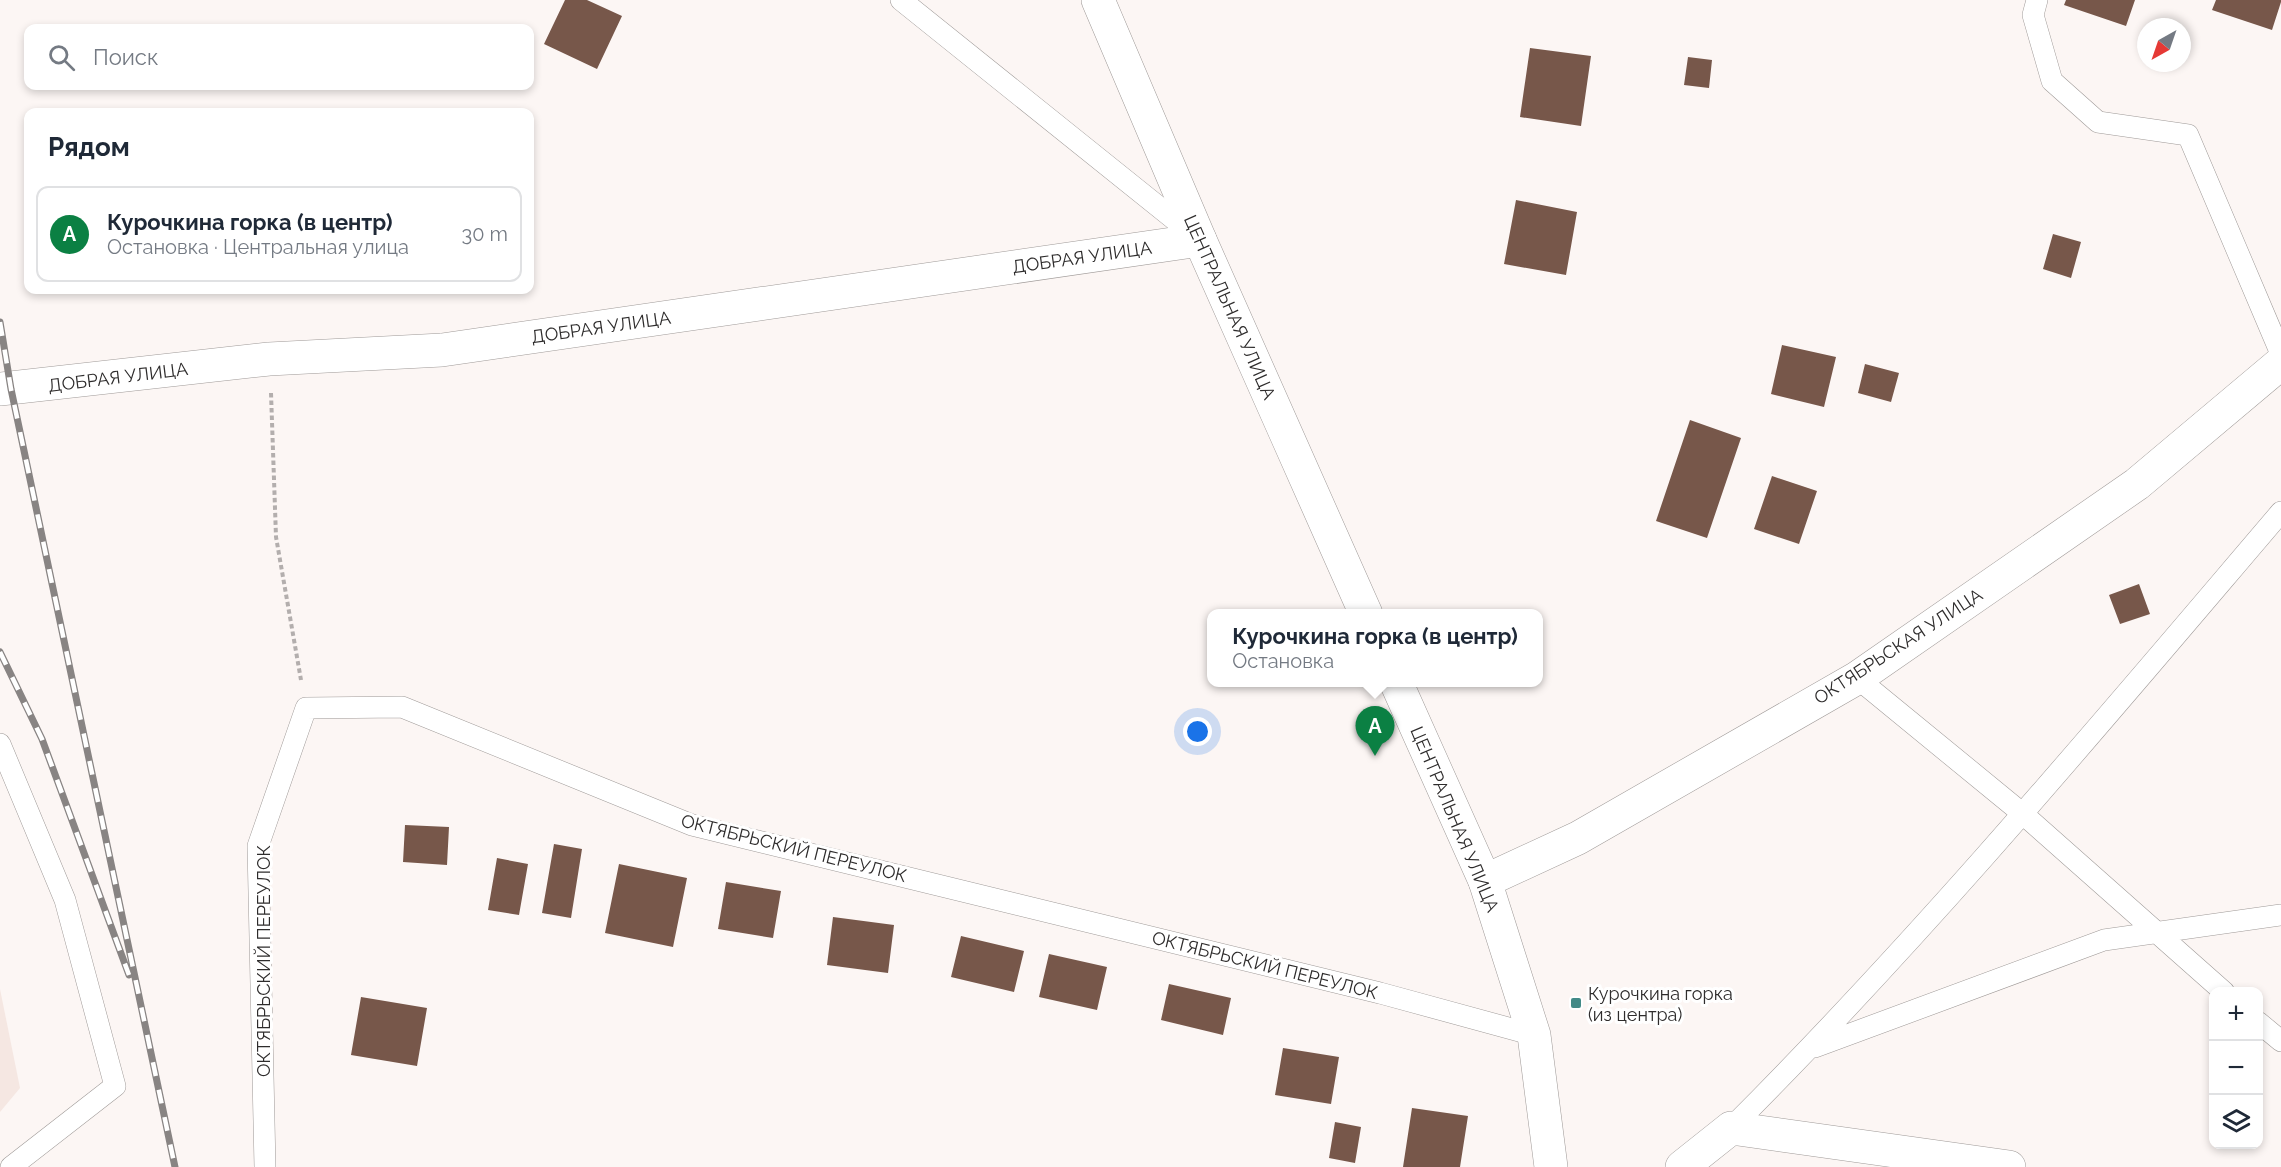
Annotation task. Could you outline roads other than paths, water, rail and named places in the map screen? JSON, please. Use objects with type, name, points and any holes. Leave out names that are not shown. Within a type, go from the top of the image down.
[{"type":"street","name":"ЦЕНТРАЛЬНАЯ УЛИЦА","points":[[1098,0],[1200,240],[1364,609]]},
{"type":"street","name":"ДОБРАЯ УЛИЦА","points":[[0,389],[269,359],[442,350],[1200,240]]},
{"type":"street","name":"ОКТЯБРЬСКАЯ УЛИЦА","points":[[1485,881],[1578,838],[1857,678],[2136,484],[2281,363]]},
{"type":"street","name":"ЦЕНТРАЛЬНАЯ УЛИЦА","points":[[1398,687],[1485,881],[1534,1035],[1551,1167]]},
{"type":"street","points":[[1682,1167],[1731,1128],[2008,1167]]},
{"type":"lane","points":[[901,0],[1200,240]]},
{"type":"lane","points":[[2037,0],[2033,15],[2052,81],[2098,122],[2188,135],[2281,354]]},
{"type":"lane","points":[[1731,1128],[1812,1048],[2023,814],[2281,512]]},
{"type":"lane","points":[[1857,678],[2023,814],[2218,987]]},
{"type":"lane","name":"ОКТЯБРЬСКИЙ ПЕРЕУЛОК","points":[[266,1167],[258,846],[306,708],[402,707],[692,825],[1368,990],[1534,1035]]},
{"type":"lane","points":[[0,744],[65,900],[115,1086],[10,1167]]},
{"type":"lane","points":[[1812,1048],[2104,940],[2281,915]]},
{"type":"lane","points":[[2263,1025],[2281,1041]]},
{"type":"railway","points":[[0,322],[11,389],[175,1167]]},
{"type":"railway","points":[[0,652],[42,739],[129,975]]},
{"type":"place","name":"Курочкина горка (в центр)","points":[[1375,756]]},
{"type":"place","name":"Курочкина горка (из центра)","points":[[1576,1003]]}]
